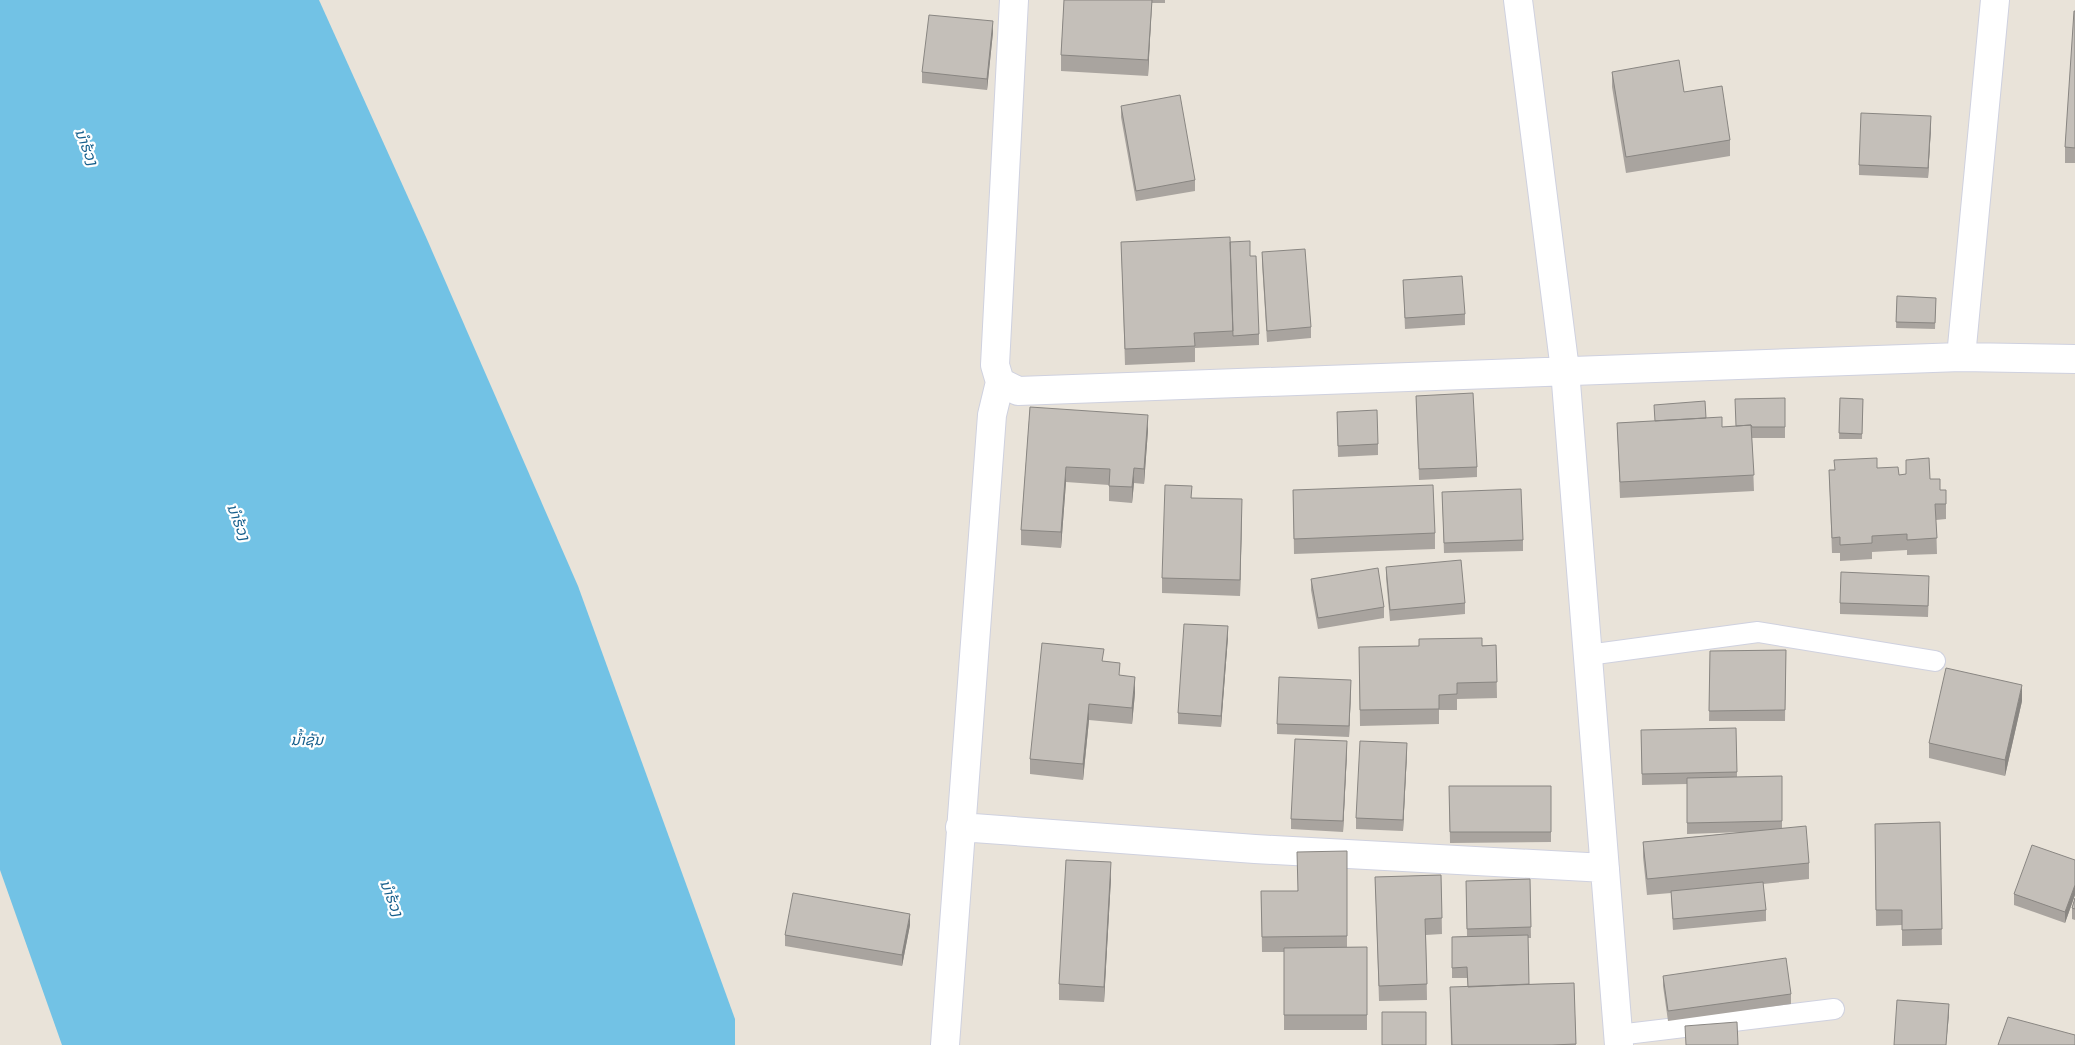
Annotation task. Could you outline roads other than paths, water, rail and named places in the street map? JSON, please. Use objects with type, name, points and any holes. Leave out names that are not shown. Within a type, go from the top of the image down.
[{"type":"street","points":[[945,1045],[992,415],[1000,382],[995,366],[1014,0]]},
{"type":"street","points":[[1518,0],[1565,370],[1618,1040]]},
{"type":"street","points":[[1961,357],[1995,0]]},
{"type":"street","points":[[1000,382],[1018,391],[1961,357],[2075,359]]},
{"type":"street","points":[[960,827],[1255,849],[1605,868]]},
{"type":"lane","points":[[1588,655],[1758,632],[1935,661]]},
{"type":"lane","points":[[1618,1040],[1834,1009]]},
{"type":"water","name":"ນ້ຳຊັນ","points":[[0,0],[319,0],[426,237],[578,586],[735,1019],[735,1045],[62,1045],[0,870]]},
{"type":"water label","name":"ນຳ້ຮວງ","points":[[87,147]]},
{"type":"water label","name":"ນຳ້ຮວງ","points":[[239,522]]},
{"type":"water label","name":"ນຳ້ຮວງ","points":[[392,898]]}]
